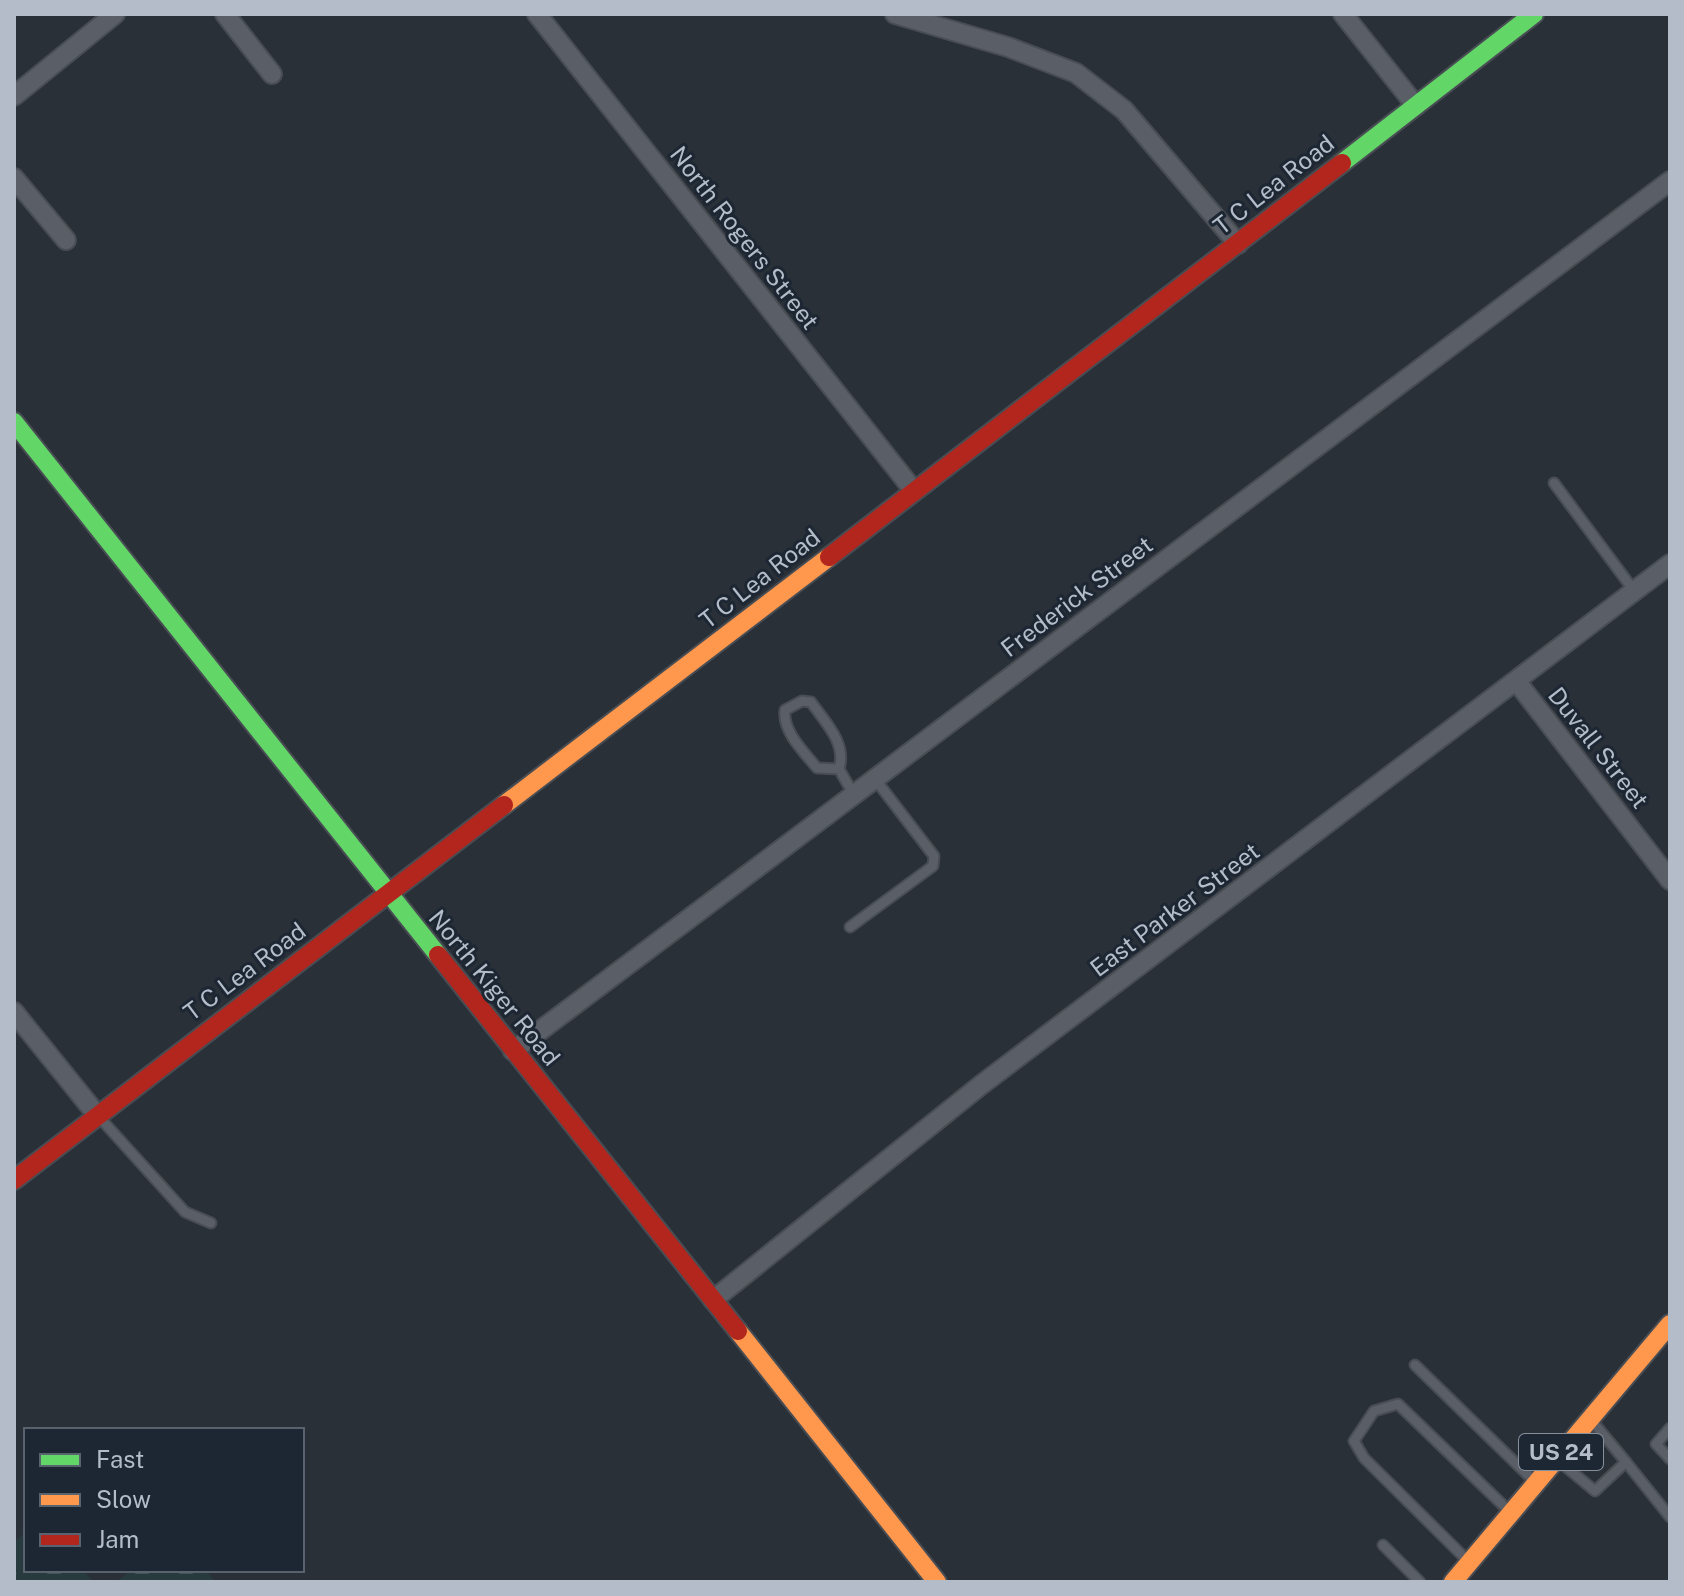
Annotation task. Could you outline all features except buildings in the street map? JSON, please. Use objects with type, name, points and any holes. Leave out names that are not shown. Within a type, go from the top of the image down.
[{"type":"street","points":[[14,96],[115,14]]},
{"type":"street","points":[[225,14],[272,74]]},
{"type":"street","name":"North Rogers Street","points":[[537,14],[914,491]]},
{"type":"street","points":[[895,14],[1008,47],[1076,73],[1124,110],[1238,244]]},
{"type":"street","points":[[1343,14],[1416,106]]},
{"type":"street","name":"T C Lea Road","points":[[14,1180],[1534,14]]},
{"type":"street","points":[[14,178],[66,240]]},
{"type":"street","name":"Frederick Street","points":[[513,1051],[1670,181]]},
{"type":"street","name":"North Kiger Road","points":[[14,422],[937,1582]]},
{"type":"street","name":"East Parker Street","points":[[713,1300],[981,1085],[1670,564]]},
{"type":"street","name":"Duvall Street","points":[[1517,682],[1670,880]]},
{"type":"street","points":[[14,1012],[97,1115]]},
{"type":"street","name":"US 24","points":[[1453,1582],[1669,1326]]},
{"type":"lane","points":[[1554,483],[1635,592]]},
{"type":"lane","points":[[839,769],[817,768],[783,721],[785,710],[802,701],[811,702],[839,743],[843,756],[839,769],[854,795]]},
{"type":"lane","points":[[850,927],[933,866],[934,856],[875,779]]},
{"type":"lane","points":[[97,1115],[185,1212],[211,1223]]},
{"type":"lane","points":[[1415,1365],[1536,1482]]},
{"type":"lane","points":[[1469,1562],[1364,1458],[1354,1441],[1374,1411],[1398,1404],[1510,1512]]},
{"type":"lane","points":[[1590,1418],[1670,1517]]},
{"type":"lane","points":[[1670,1428],[1656,1444],[1670,1459]]},
{"type":"lane","points":[[1556,1458],[1595,1491],[1626,1462]]},
{"type":"lane","points":[[1383,1545],[1420,1582]]},
{"type":"green space","points":[[24,1534],[24,1572],[85,1572],[93,1582],[14,1582],[14,1542]]},
{"type":"green space","points":[[129,1572],[208,1572],[215,1582],[116,1582]]},
{"type":"traffic: fast","points":[[1342,163],[1534,14]]},
{"type":"traffic: fast","points":[[14,422],[438,955]]},
{"type":"traffic: slow","points":[[504,805],[829,557]]},
{"type":"traffic: slow","points":[[1453,1582],[1670,1324]]},
{"type":"traffic: slow","points":[[738,1331],[937,1582]]},
{"type":"traffic: jam","points":[[829,557],[1342,163]]},
{"type":"traffic: jam","points":[[14,1180],[504,805]]},
{"type":"traffic: jam","points":[[438,955],[738,1331]]}]
